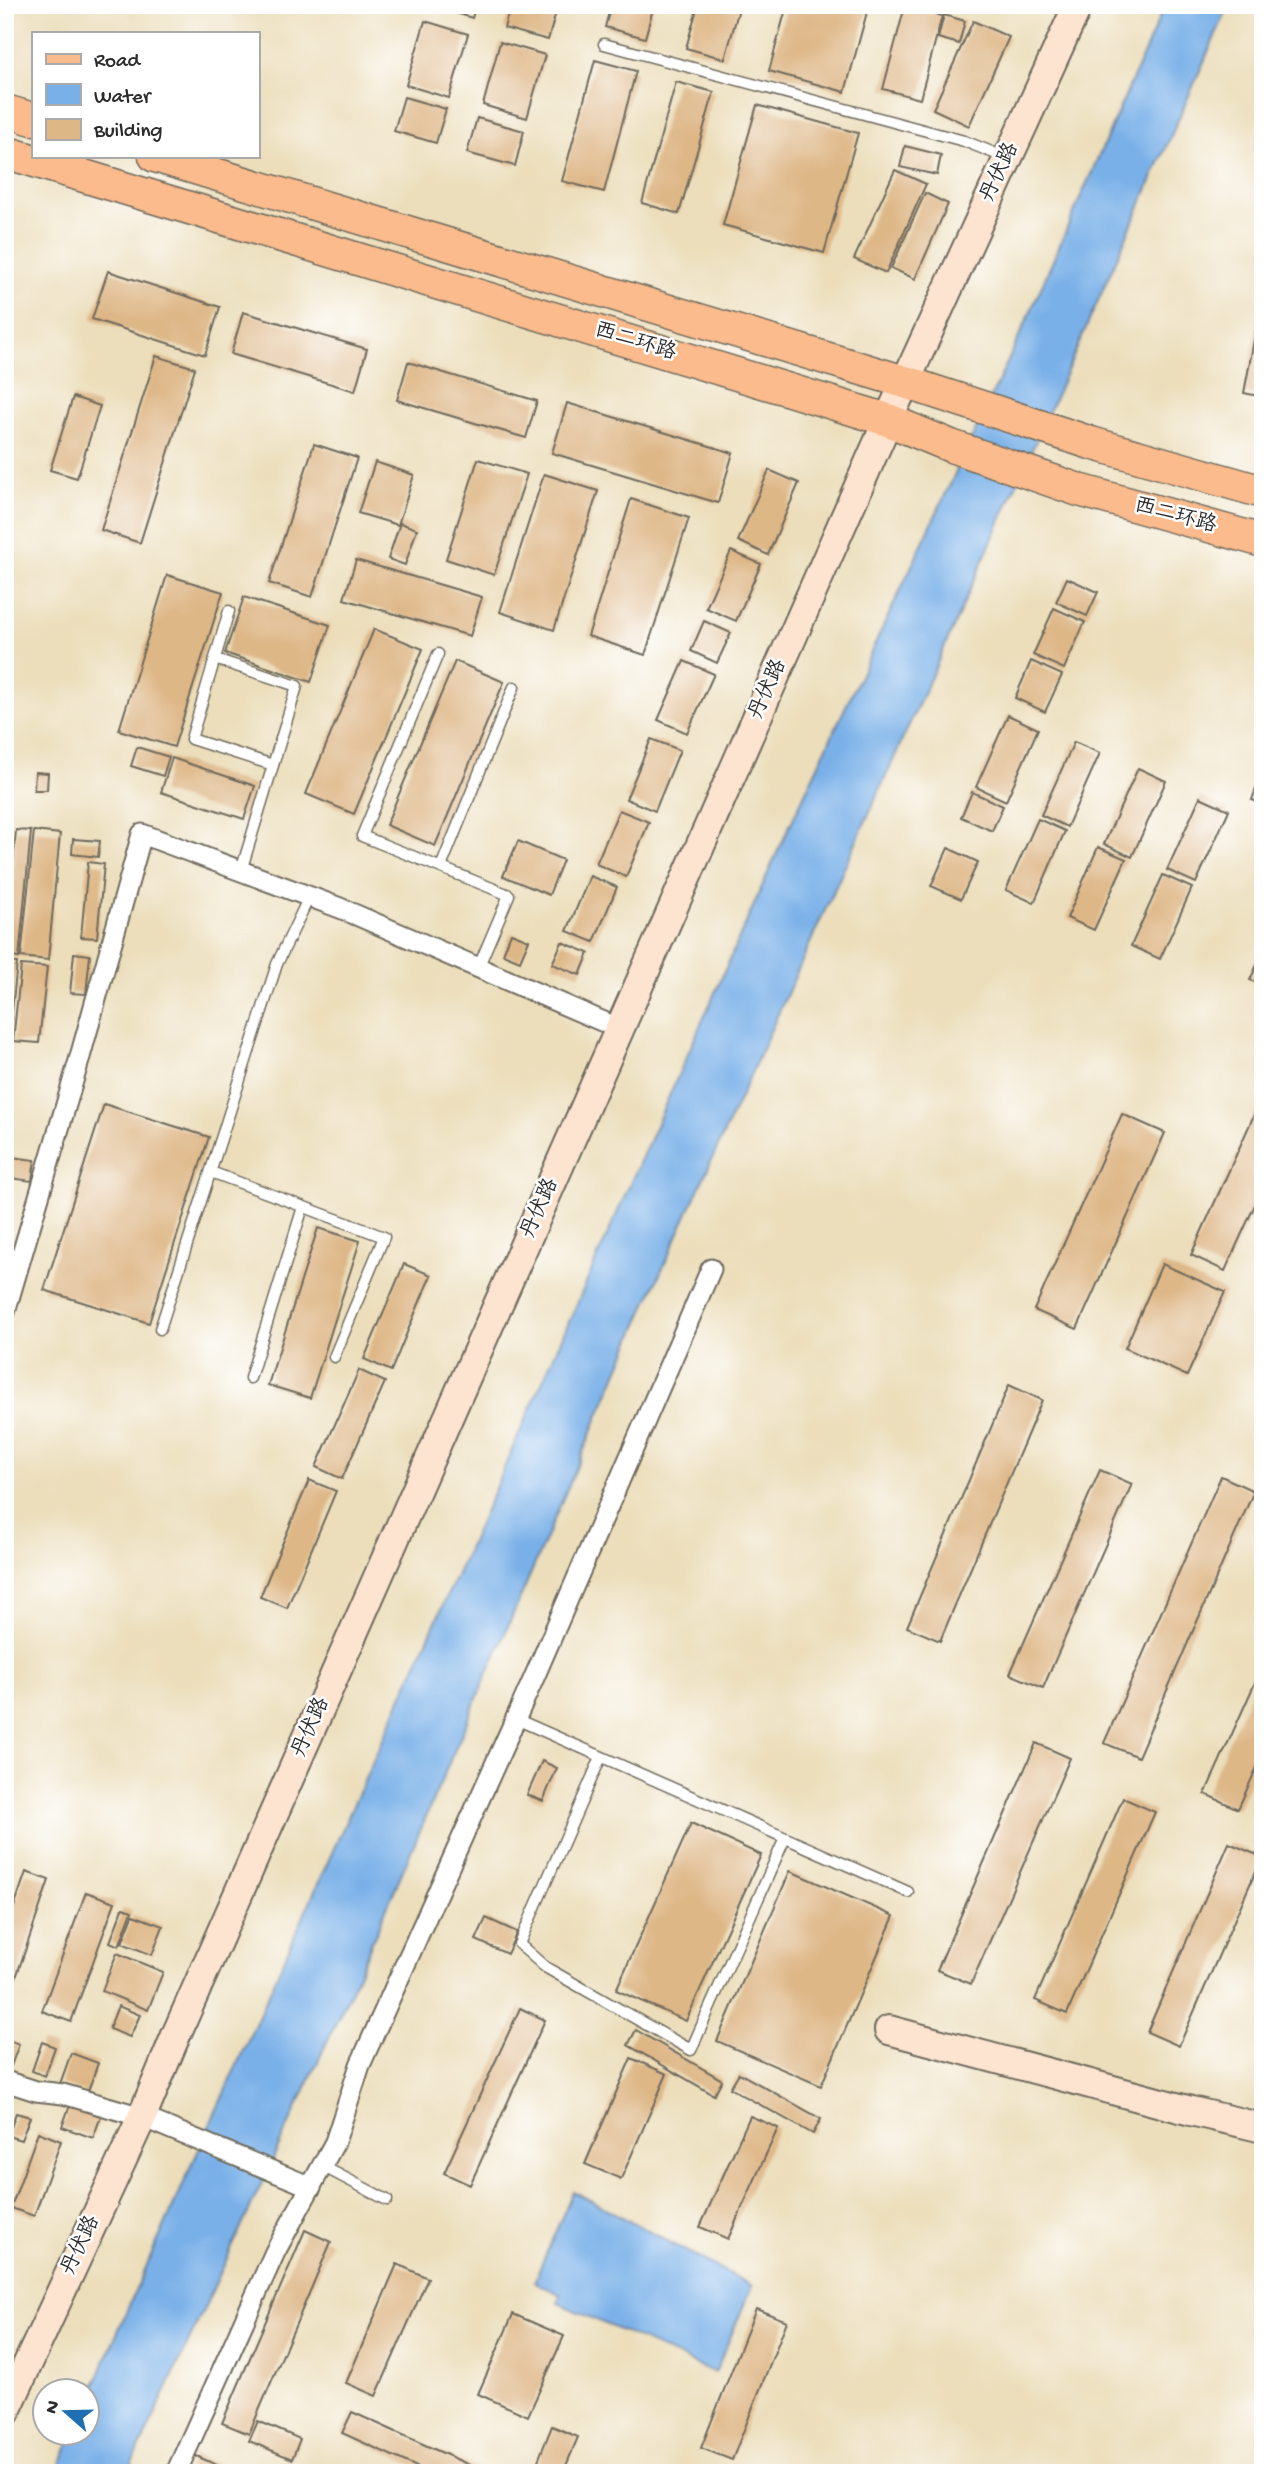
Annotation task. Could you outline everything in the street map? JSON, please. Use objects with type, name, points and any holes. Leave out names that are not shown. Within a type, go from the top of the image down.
[{"type":"main road","name":"丹伏路","points":[[5,2413],[142,2117],[888,420],[1078,5]]},
{"type":"main road","points":[[5,111],[32,119]]},
{"type":"main road","name":"西二环路","points":[[5,152],[888,420],[951,446],[1079,490],[1263,541]]},
{"type":"main road","name":"西二环路","points":[[162,158],[905,382],[1091,443],[1263,492]]},
{"type":"main road","points":[[889,2030],[1263,2128]]},
{"type":"street","points":[[5,1312],[142,834],[309,897],[620,1029]]},
{"type":"street","points":[[176,2473],[275,2252],[335,2142],[360,2065],[516,1719],[711,1269]]},
{"type":"street","points":[[5,2081],[36,2091],[63,2094],[142,2117],[189,2134],[311,2187]]},
{"type":"lane","points":[[604,44],[964,141],[1008,158]]},
{"type":"lane","points":[[229,611],[191,739],[273,765]]},
{"type":"lane","points":[[438,653],[362,836],[509,895],[478,968]]},
{"type":"lane","points":[[215,659],[297,686],[241,871]]},
{"type":"lane","points":[[441,867],[514,687]]},
{"type":"lane","points":[[160,1329],[278,964],[309,897]]},
{"type":"lane","points":[[211,1172],[384,1237],[334,1357]]},
{"type":"lane","points":[[250,1378],[303,1207]]},
{"type":"lane","points":[[516,1719],[908,1892]]},
{"type":"lane","points":[[601,1757],[519,1944],[545,1966],[691,2050],[785,1838]]},
{"type":"lane","points":[[322,2166],[387,2200]]},
{"type":"water","points":[[1165,5],[1229,5],[949,637],[655,1285],[356,1979],[128,2473],[56,2473],[68,2446],[102,2446],[102,2376],[99,2376],[134,2294],[776,855],[1022,331]]},
{"type":"water","points":[[573,2191],[752,2286],[715,2373],[558,2303],[560,2294],[534,2282]]},
{"type":"building","points":[[430,5],[476,5],[472,18]]},
{"type":"building","points":[[511,5],[558,5],[548,40],[504,28]]},
{"type":"building","points":[[611,5],[654,5],[645,38],[605,27]]},
{"type":"building","points":[[698,5],[740,5],[725,59],[686,48]]},
{"type":"building","points":[[787,5],[869,5],[845,92],[769,71]]},
{"type":"building","points":[[905,6],[942,16],[920,99],[883,89]]},
{"type":"building","points":[[944,15],[965,21],[959,44],[938,38]]},
{"type":"building","points":[[425,21],[468,34],[449,98],[406,85]]},
{"type":"building","points":[[973,21],[1009,37],[969,126],[933,109]]},
{"type":"building","points":[[500,42],[545,55],[527,118],[483,105]]},
{"type":"building","points":[[595,60],[636,71],[604,192],[562,181]]},
{"type":"building","points":[[676,82],[714,92],[679,214],[642,203]]},
{"type":"building","points":[[404,97],[446,109],[436,143],[394,131]]},
{"type":"building","points":[[757,105],[858,133],[824,253],[723,225]]},
{"type":"building","points":[[477,118],[524,131],[515,166],[467,153]]},
{"type":"building","points":[[905,146],[941,155],[937,175],[900,167]]},
{"type":"building","points":[[895,170],[926,184],[886,273],[854,259]]},
{"type":"building","points":[[925,193],[948,204],[915,279],[891,268]]},
{"type":"building","points":[[108,271],[220,307],[205,355],[92,319]]},
{"type":"building","points":[[1263,303],[1263,397],[1244,393]]},
{"type":"building","points":[[243,312],[367,349],[355,391],[231,354]]},
{"type":"building","points":[[156,356],[195,368],[140,543],[101,530]]},
{"type":"building","points":[[408,362],[537,401],[526,438],[397,400]]},
{"type":"building","points":[[73,397],[100,406],[77,478],[50,470]]},
{"type":"building","points":[[567,403],[733,453],[718,503],[552,453]]},
{"type":"building","points":[[314,444],[357,458],[312,597],[269,583]]},
{"type":"building","points":[[478,459],[527,474],[494,575],[446,559]]},
{"type":"building","points":[[375,462],[414,475],[398,525],[358,513]]},
{"type":"building","points":[[769,470],[799,483],[768,555],[738,541]]},
{"type":"building","points":[[544,474],[598,491],[554,630],[500,612]]},
{"type":"building","points":[[631,499],[689,518],[645,655],[588,636]]},
{"type":"building","points":[[400,523],[417,529],[405,565],[388,559]]},
{"type":"building","points":[[731,551],[761,564],[736,621],[706,608]]},
{"type":"building","points":[[356,560],[482,597],[470,636],[344,599]]},
{"type":"building","points":[[167,575],[223,592],[174,747],[119,730]]},
{"type":"building","points":[[1067,578],[1098,592],[1087,616],[1056,602]]},
{"type":"building","points":[[244,597],[330,625],[311,682],[225,653]]},
{"type":"building","points":[[1054,608],[1085,622],[1064,669],[1033,655]]},
{"type":"building","points":[[704,621],[731,633],[717,663],[691,651]]},
{"type":"building","points":[[374,629],[423,649],[354,814],[306,794]]},
{"type":"building","points":[[455,661],[504,682],[435,846],[386,825]]},
{"type":"building","points":[[684,661],[714,674],[687,733],[658,720]]},
{"type":"building","points":[[1031,661],[1062,675],[1045,712],[1015,698]]},
{"type":"building","points":[[1008,715],[1038,729],[1006,801],[976,787]]},
{"type":"building","points":[[651,739],[680,750],[655,811],[626,799]]},
{"type":"building","points":[[1074,742],[1100,753],[1067,827],[1041,815]]},
{"type":"building","points":[[137,747],[169,757],[163,776],[131,766]]},
{"type":"building","points":[[172,758],[255,786],[244,819],[161,792]]},
{"type":"building","points":[[1138,768],[1166,781],[1132,857],[1104,844]]},
{"type":"building","points":[[1263,769],[1263,803],[1252,800]]},
{"type":"building","points":[[35,772],[48,773],[47,790],[34,790]]},
{"type":"building","points":[[972,792],[1003,806],[992,831],[961,817]]},
{"type":"building","points":[[1200,797],[1229,810],[1196,883],[1167,870]]},
{"type":"building","points":[[619,810],[649,822],[626,877],[596,864]]},
{"type":"building","points":[[1038,819],[1065,831],[1034,903],[1006,890]]},
{"type":"building","points":[[16,830],[31,831],[19,958],[5,956]]},
{"type":"building","points":[[34,831],[60,834],[48,960],[21,957]]},
{"type":"building","points":[[73,839],[100,841],[98,857],[72,854]]},
{"type":"building","points":[[518,841],[563,860],[549,895],[503,876]]},
{"type":"building","points":[[1098,847],[1126,859],[1094,930],[1067,918]]},
{"type":"building","points":[[948,848],[978,862],[961,899],[931,886]]},
{"type":"building","points":[[88,862],[104,864],[97,938],[81,937]]},
{"type":"building","points":[[1163,875],[1192,888],[1160,959],[1131,946]]},
{"type":"building","points":[[590,876],[617,887],[594,942],[567,931]]},
{"type":"building","points":[[511,933],[529,940],[520,961],[503,954]]},
{"type":"building","points":[[562,942],[589,953],[580,975],[552,964]]},
{"type":"building","points":[[1263,952],[1263,985],[1250,980]]},
{"type":"building","points":[[74,953],[90,955],[86,994],[70,993]]},
{"type":"building","points":[[5,962],[17,963],[9,1039],[5,1039]]},
{"type":"building","points":[[21,965],[47,967],[39,1043],[13,1041]]},
{"type":"building","points":[[1263,1095],[1263,1187],[1225,1271],[1191,1255]]},
{"type":"building","points":[[104,1104],[209,1137],[149,1323],[44,1290]]},
{"type":"building","points":[[1122,1114],[1165,1133],[1077,1329],[1034,1310]]},
{"type":"building","points":[[11,1157],[35,1160],[32,1181],[9,1178]]},
{"type":"building","points":[[318,1228],[360,1241],[310,1398],[268,1385]]},
{"type":"building","points":[[404,1264],[431,1275],[391,1371],[364,1359]]},
{"type":"building","points":[[1162,1264],[1225,1292],[1187,1376],[1125,1348]]},
{"type":"building","points":[[359,1370],[385,1382],[342,1479],[316,1467]]},
{"type":"building","points":[[1009,1385],[1042,1400],[940,1641],[907,1627]]},
{"type":"building","points":[[1100,1470],[1132,1484],[1043,1688],[1010,1674]]},
{"type":"building","points":[[1221,1476],[1254,1491],[1138,1757],[1104,1743]]},
{"type":"building","points":[[309,1480],[336,1491],[287,1608],[260,1597]]},
{"type":"building","points":[[1263,1665],[1263,1754],[1238,1809],[1205,1794]]},
{"type":"building","points":[[1036,1743],[1070,1758],[971,1984],[937,1970]]},
{"type":"building","points":[[542,1761],[557,1768],[543,1801],[527,1795]]},
{"type":"building","points":[[1123,1798],[1155,1812],[1067,2014],[1035,2000]]},
{"type":"building","points":[[691,1823],[761,1855],[686,2021],[616,1990]]},
{"type":"building","points":[[1229,1843],[1262,1857],[1179,2046],[1147,2032]]},
{"type":"building","points":[[790,1871],[894,1916],[821,2086],[717,2041]]},
{"type":"building","points":[[26,1872],[49,1880],[9,1998],[5,1996],[5,1933]]},
{"type":"building","points":[[86,1892],[115,1902],[71,2022],[42,2011]]},
{"type":"building","points":[[123,1908],[132,1911],[119,1946],[110,1942]]},
{"type":"building","points":[[133,1915],[163,1926],[152,1955],[122,1943]]},
{"type":"building","points":[[486,1918],[517,1932],[507,1954],[476,1940]]},
{"type":"building","points":[[117,1953],[163,1972],[148,2010],[102,1991]]},
{"type":"building","points":[[118,2006],[140,2015],[130,2037],[109,2029]]},
{"type":"building","points":[[520,2008],[545,2020],[470,2185],[444,2173]]},
{"type":"building","points":[[636,2030],[722,2080],[714,2095],[628,2045]]},
{"type":"building","points":[[5,2039],[19,2044],[8,2074],[5,2073]]},
{"type":"building","points":[[42,2042],[55,2047],[45,2076],[32,2071]]},
{"type":"building","points":[[71,2053],[98,2063],[87,2094],[60,2084]]},
{"type":"building","points":[[631,2058],[667,2074],[621,2179],[585,2164]]},
{"type":"building","points":[[739,2073],[821,2119],[813,2134],[730,2088]]},
{"type":"building","points":[[70,2105],[101,2116],[93,2138],[62,2127]]},
{"type":"building","points":[[16,2113],[30,2117],[21,2140],[8,2136]]},
{"type":"building","points":[[750,2116],[778,2128],[728,2239],[700,2227]]},
{"type":"building","points":[[38,2132],[61,2141],[34,2216],[11,2208]]},
{"type":"building","points":[[305,2230],[331,2242],[249,2434],[222,2423]]},
{"type":"building","points":[[397,2264],[428,2278],[376,2396],[346,2383]]},
{"type":"building","points":[[756,2309],[787,2321],[732,2460],[701,2448]]},
{"type":"building","points":[[513,2314],[564,2336],[528,2416],[478,2394]]},
{"type":"building","points":[[352,2412],[487,2473],[430,2473],[342,2433]]},
{"type":"building","points":[[258,2421],[300,2439],[292,2459],[249,2441]]},
{"type":"building","points":[[552,2426],[578,2437],[563,2473],[533,2473]]},
{"type":"building","points":[[194,2455],[226,2469],[224,2473],[187,2473]]}]
